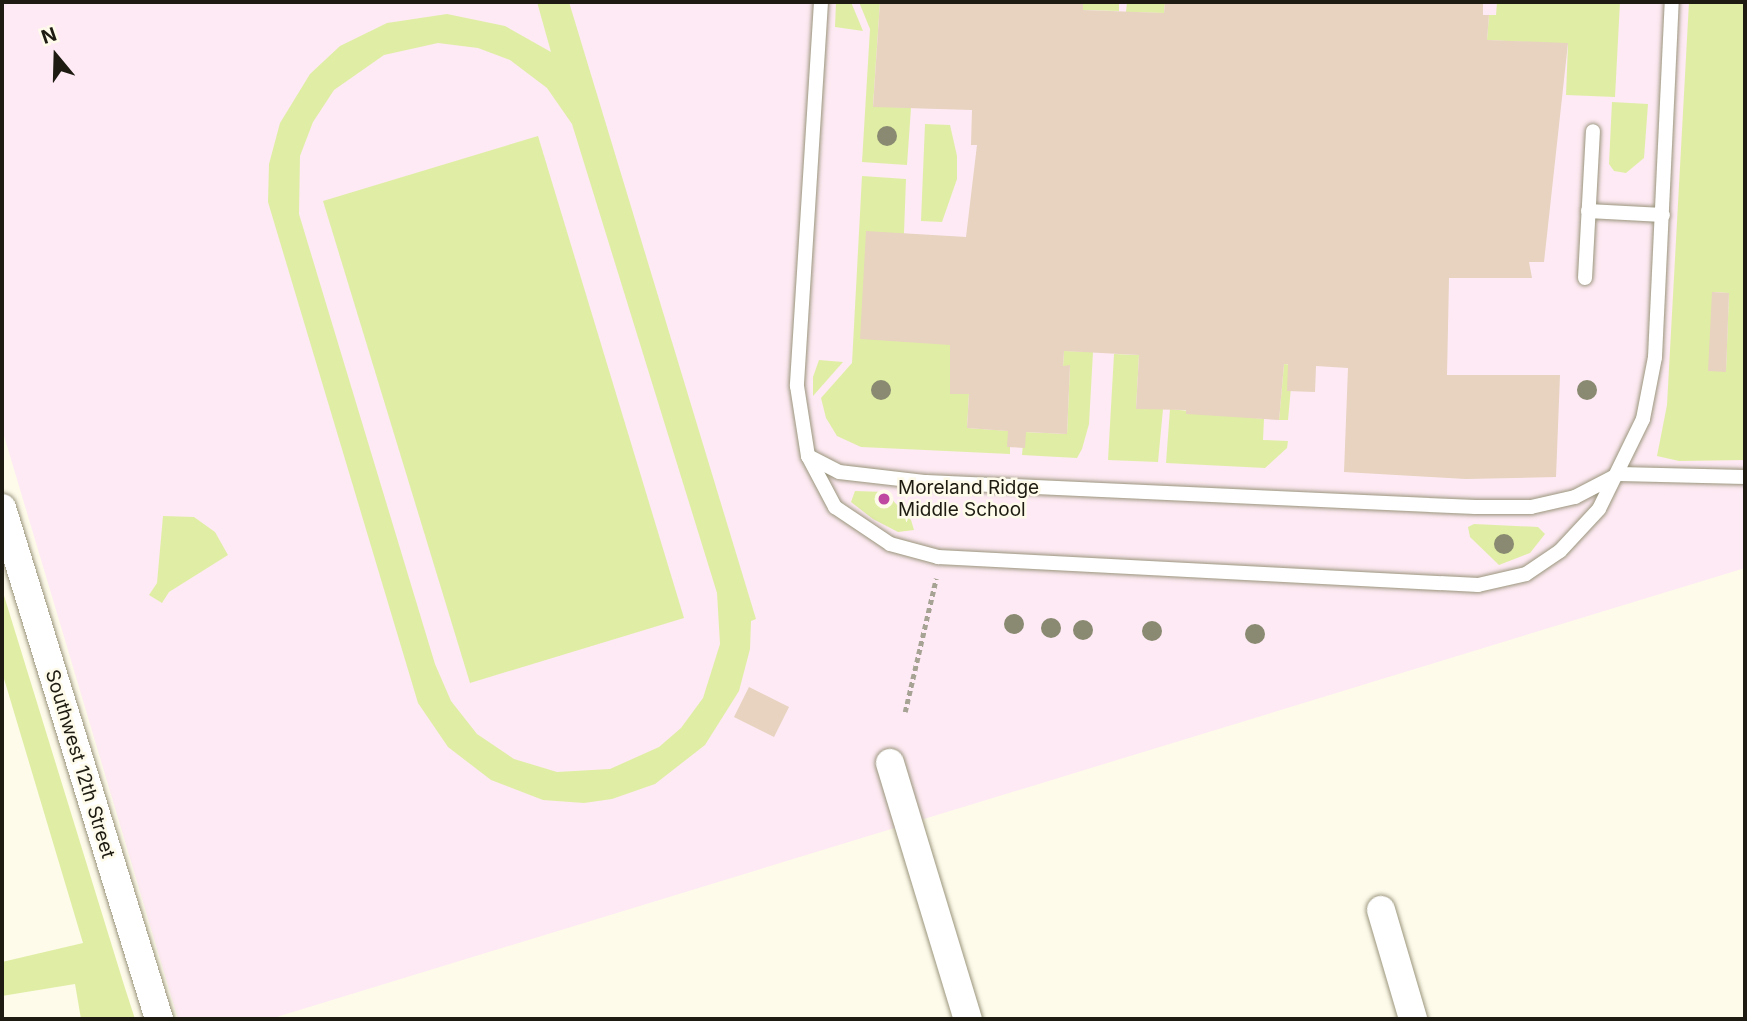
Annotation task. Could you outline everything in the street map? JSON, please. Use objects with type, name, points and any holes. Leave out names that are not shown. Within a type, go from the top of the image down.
[{"type":"street","name":"Southwest 12th Street","points":[[2,509],[159,1019]]},
{"type":"street","points":[[890,763],[968,1019]]},
{"type":"street","points":[[1381,909],[1413,1019]]},
{"type":"lane","points":[[821,2],[797,386],[808,456],[835,507],[890,544],[938,557],[1478,585],[1526,574],[1560,551],[1598,509],[1619,474],[1643,419],[1655,357],[1672,2]]},
{"type":"lane","points":[[1585,278],[1593,131]]},
{"type":"lane","points":[[1588,211],[1663,215]]},
{"type":"lane","points":[[808,456],[839,472],[926,482],[1475,507],[1531,507],[1575,497],[1619,474],[1745,477]]},
{"type":"path","points":[[905,712],[937,572]]},
{"type":"shaded area","name":"Moreland Ridge Middle School","points":[[2,2],[1745,2],[1745,568],[270,1019],[178,1019],[2,429]]},
{"type":"green space","points":[[537,2],[569,2],[756,619],[751,621],[750,649],[739,691],[705,745],[655,784],[612,799],[584,803],[543,800],[491,780],[448,747],[418,703],[268,202],[269,164],[280,123],[310,74],[340,46],[387,23],[447,14],[505,26],[551,52]],"holes":[[[438,43],[478,48],[510,60],[547,88],[572,124],[717,593],[720,644],[703,698],[681,728],[659,747],[610,769],[557,772],[514,759],[477,734],[451,701],[435,664],[299,214],[300,156],[313,122],[334,90],[384,55]]]},
{"type":"green space","points":[[836,2],[851,2],[863,31],[835,27]]},
{"type":"green space","points":[[859,2],[880,2],[873,106],[911,108],[907,165],[862,162],[870,29]]},
{"type":"green space","points":[[1083,2],[1119,2],[1119,11],[1083,10]]},
{"type":"green space","points":[[1127,2],[1165,2],[1164,13],[1126,12]]},
{"type":"green space","points":[[1497,2],[1620,2],[1615,97],[1566,95],[1568,44],[1487,40],[1489,15],[1496,15]]},
{"type":"green space","points":[[1689,2],[1745,2],[1745,460],[1679,461],[1657,456],[1667,405]],"holes":[[[1713,292],[1729,293],[1726,371]]]},
{"type":"green space","points":[[1612,102],[1648,104],[1644,158],[1626,173],[1614,171],[1609,164]]},
{"type":"green space","points":[[925,124],[950,125],[957,156],[957,179],[942,222],[921,221]]},
{"type":"green space","points":[[538,136],[684,618],[470,683],[323,201]]},
{"type":"green space","points":[[862,176],[906,179],[904,233],[950,345],[950,393],[969,394],[967,428],[1010,431],[1010,454],[861,447],[837,436],[826,418],[821,398],[852,363]]},
{"type":"green space","points":[[1064,351],[1093,352],[1089,424],[1082,449],[1077,458],[1022,455],[1024,432],[1067,434],[1070,366],[1063,366]]},
{"type":"green space","points":[[1114,354],[1139,355],[1136,409],[1163,409],[1158,462],[1108,460]]},
{"type":"green space","points":[[819,360],[843,362],[813,396],[813,377]]},
{"type":"green space","points":[[1284,364],[1293,365],[1288,420],[1279,420]]},
{"type":"green space","points":[[1170,409],[1264,419],[1263,440],[1288,441],[1287,448],[1265,468],[1166,463]]},
{"type":"green space","points":[[855,491],[885,492],[911,520],[914,530],[898,532],[873,519],[851,502]]},
{"type":"green space","points":[[163,516],[194,517],[215,532],[228,555],[169,592],[162,603],[149,595],[157,583]]},
{"type":"green space","points":[[1474,524],[1538,527],[1545,534],[1530,553],[1499,565],[1470,537],[1468,527]]},
{"type":"green space","points":[[2,589],[135,1019],[81,1019],[75,984],[2,996],[2,962],[83,943],[2,672]]},
{"type":"building","name":"Moreland Ridge Middle School","points":[[880,2],[1083,2],[1083,10],[1164,13],[1165,2],[1483,2],[1483,15],[1489,15],[1487,40],[1568,43],[1544,262],[1529,262],[1532,278],[1449,278],[1447,375],[1560,375],[1556,477],[1466,479],[1344,472],[1348,368],[1316,366],[1315,392],[1287,391],[1288,364],[1284,364],[1279,420],[1186,414],[1186,410],[1136,409],[1139,355],[1064,351],[1063,366],[1070,365],[1067,434],[1026,432],[1025,448],[1007,447],[1008,431],[967,428],[969,394],[950,394],[950,345],[860,339],[866,231],[966,237],[977,145],[971,145],[972,110],[873,107]]},
{"type":"building","points":[[1712,292],[1729,293],[1726,372],[1708,371]]},
{"type":"building","points":[[749,687],[789,707],[774,737],[734,717]]},
{"type":"place","name":"Moreland Ridge Middle School","points":[[884,499]]}]
